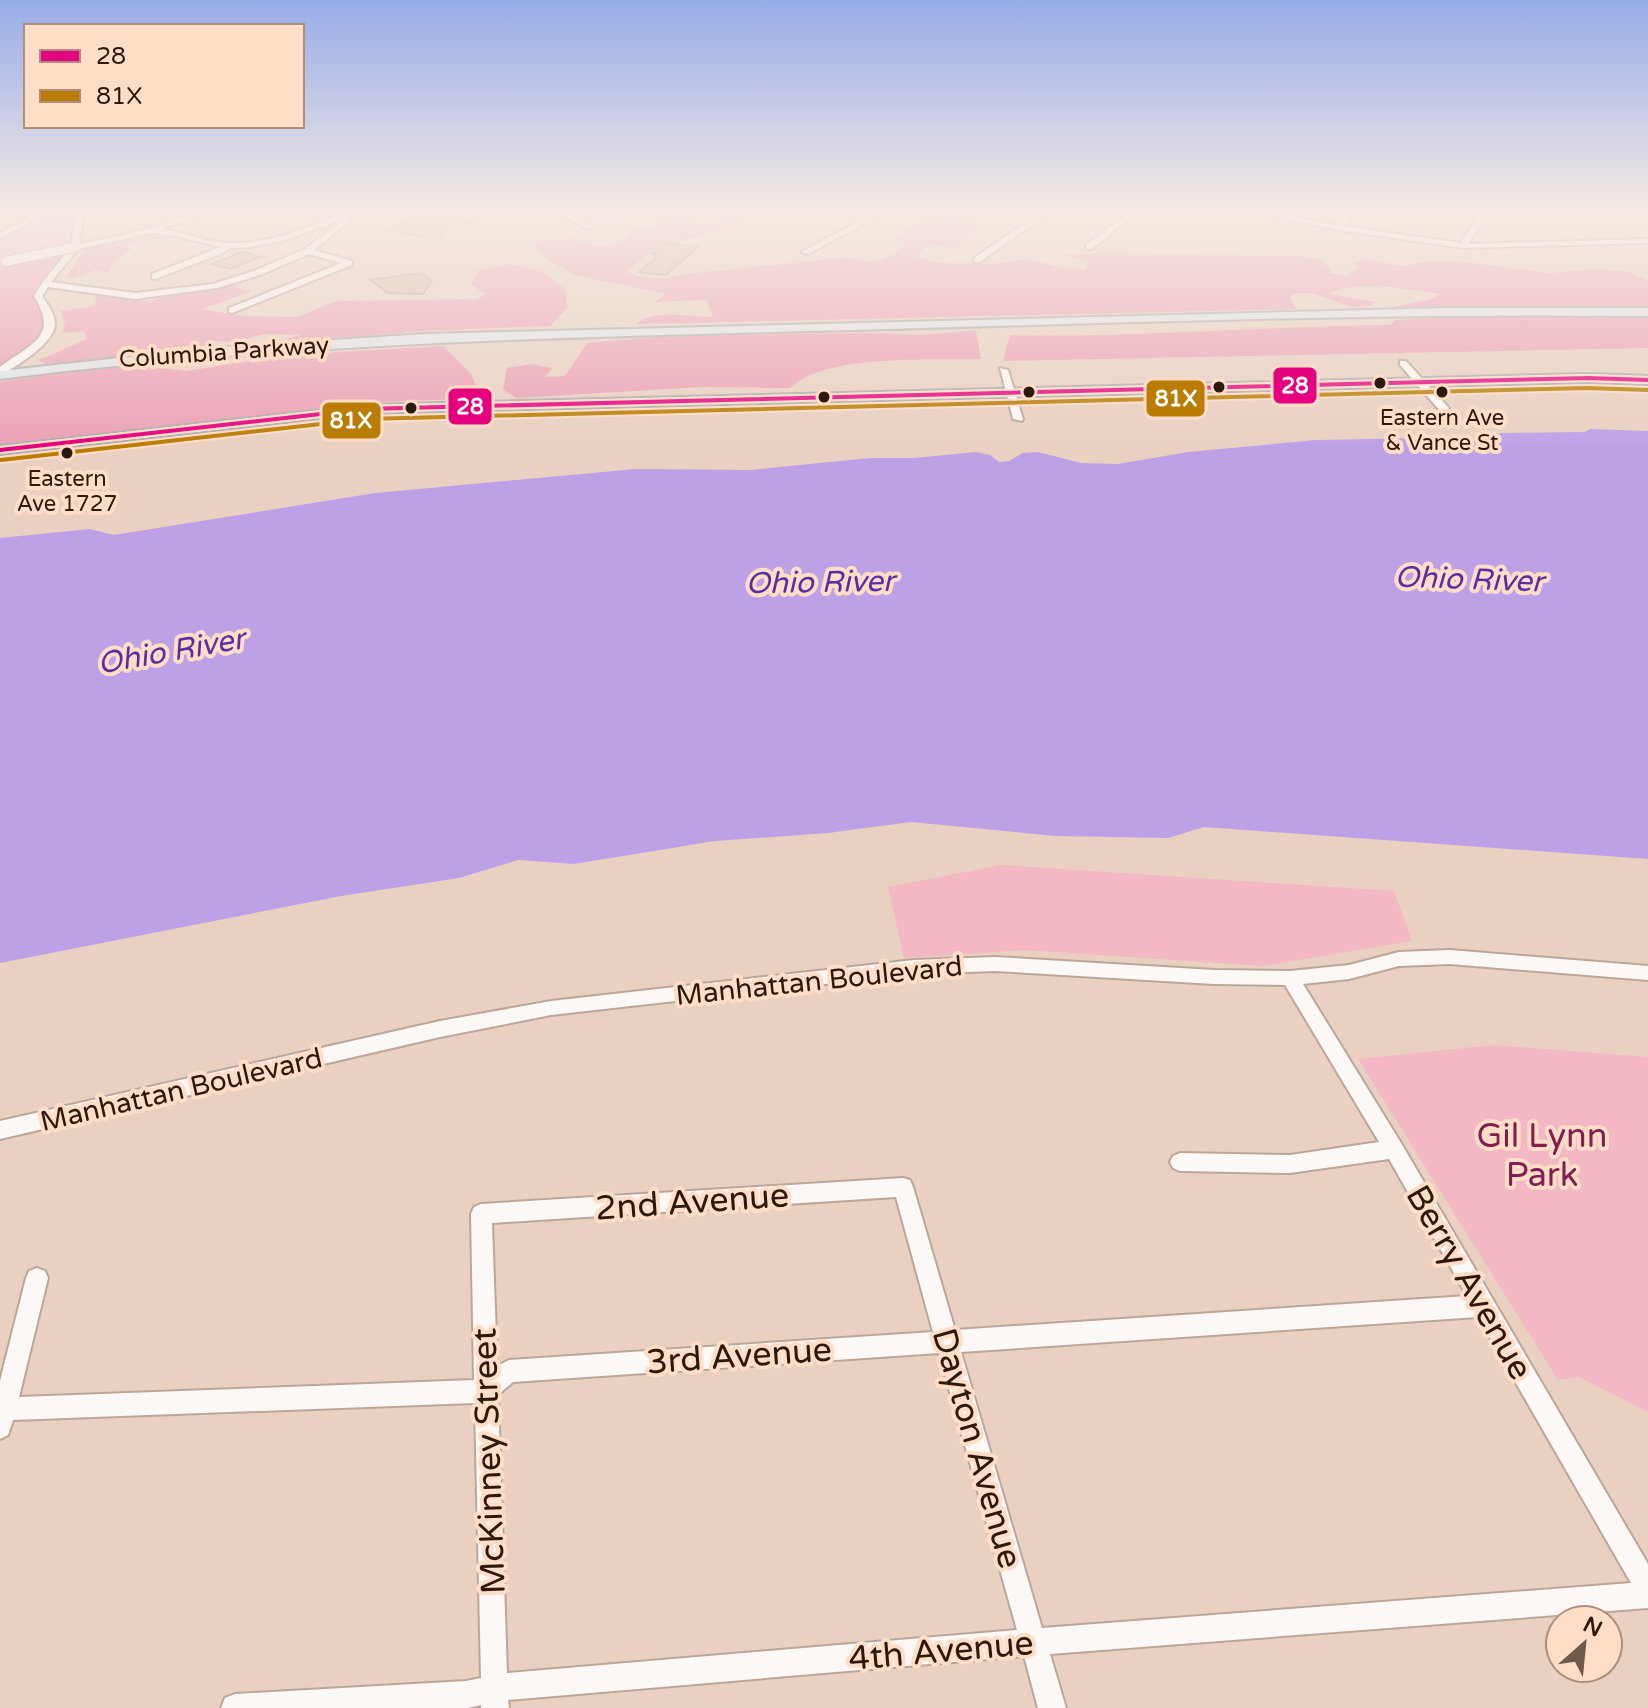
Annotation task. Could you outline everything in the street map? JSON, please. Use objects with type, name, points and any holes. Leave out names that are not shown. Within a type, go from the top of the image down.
[{"type":"highway","name":"Columbia Parkway","points":[[0,374],[158,357],[475,334],[1278,316],[1648,312]]},
{"type":"main road","points":[[0,450],[365,409],[1588,378],[1648,380]]},
{"type":"street","points":[[0,374],[42,341],[52,327],[51,314],[38,296],[44,288]]},
{"type":"street","points":[[70,288],[125,296],[158,295],[203,288]]},
{"type":"street","points":[[232,310],[287,288]]},
{"type":"street","points":[[1403,363],[1445,410]]},
{"type":"street","points":[[1003,370],[1018,419]]},
{"type":"street","name":"Manhattan Boulevard","points":[[0,1130],[440,1029],[566,1006],[914,967],[1010,965],[1214,977],[1290,978],[1349,972],[1399,959],[1450,957],[1648,973]]},
{"type":"street","name":"Berry Avenue","points":[[1290,978],[1394,1149],[1482,1306],[1648,1588]]},
{"type":"street","points":[[1180,1162],[1290,1164],[1394,1149]]},
{"type":"street","name":"2nd Avenue","points":[[481,1214],[903,1187]]},
{"type":"street","name":"Dayton Avenue","points":[[903,1187],[1052,1708]]},
{"type":"street","name":"McKinney Street","points":[[481,1214],[495,1698]]},
{"type":"street","points":[[37,1278],[6,1378],[2,1418],[485,1391]]},
{"type":"street","name":"3rd Avenue","points":[[485,1391],[509,1371],[1482,1306]]},
{"type":"street","name":"4th Avenue","points":[[235,1708],[466,1695],[495,1698],[1033,1642],[1648,1595]]},
{"type":"green space","points":[[0,288],[44,288],[0,372]]},
{"type":"green space","points":[[1001,865],[1394,891],[1412,941],[1263,966],[1024,950],[904,958],[888,887]]},
{"type":"green space","name":"Gil Lynn Park","points":[[1493,1045],[1648,1057],[1648,1412],[1579,1377],[1558,1380],[1358,1059]]},
{"type":"shaded area","points":[[0,288],[45,288],[38,296],[47,307],[42,341],[0,367]]},
{"type":"shaded area","points":[[216,288],[236,288],[252,291],[202,309],[241,316],[298,317],[336,301],[476,299],[486,294],[477,288],[563,288],[566,290],[567,308],[550,326],[420,331],[299,342],[275,341],[301,335],[266,334],[235,342],[215,341],[196,349],[138,353],[137,365],[186,371],[287,355],[443,346],[471,374],[477,388],[459,399],[378,402],[0,444],[0,382],[40,376],[45,363],[39,360],[87,339],[84,331],[62,333],[65,323],[61,311],[95,306],[96,296],[146,301]]},
{"type":"shaded area","points":[[636,288],[1349,288],[1329,294],[1376,302],[1365,307],[1354,307],[1310,293],[1299,293],[1289,297],[1297,309],[636,324],[663,315],[713,317],[707,300],[655,302],[666,294]]},
{"type":"shaded area","points":[[1394,288],[1648,288],[1648,307],[1389,308],[1432,299],[1441,294]]},
{"type":"shaded area","points":[[1481,316],[1648,318],[1648,348],[1003,361],[1010,335],[1105,335],[1390,325],[1396,320]]},
{"type":"shaded area","points":[[976,330],[981,359],[853,364],[806,377],[790,388],[703,387],[517,398],[503,390],[507,368],[531,364],[552,368],[545,377],[565,376],[587,343],[667,336],[920,335]]},
{"type":"water","name":"Ohio River","points":[[1590,429],[1648,431],[1648,859],[1204,827],[1168,838],[1056,836],[911,822],[828,833],[715,841],[574,864],[518,860],[459,878],[341,896],[0,963],[0,538],[90,529],[114,535],[375,493],[636,469],[750,470],[870,458],[914,458],[976,452],[990,455],[999,462],[1009,461],[1023,453],[1038,452],[1081,463],[1118,464],[1188,452],[1316,440],[1426,438],[1468,442],[1502,433],[1585,432]]},
{"type":"building","points":[[381,288],[427,288],[423,294],[388,293]]},
{"type":"transit line","name":"28","points":[[0,450],[365,409],[1588,378],[1648,380]]},
{"type":"transit line","name":"81X","points":[[1,460],[366,419],[1588,388],[1648,390]]},
{"type":"place","name":"Eastern Ave & Vance St","points":[[1442,392]]},
{"type":"place","name":"Eastern Ave 1727","points":[[67,453]]}]
